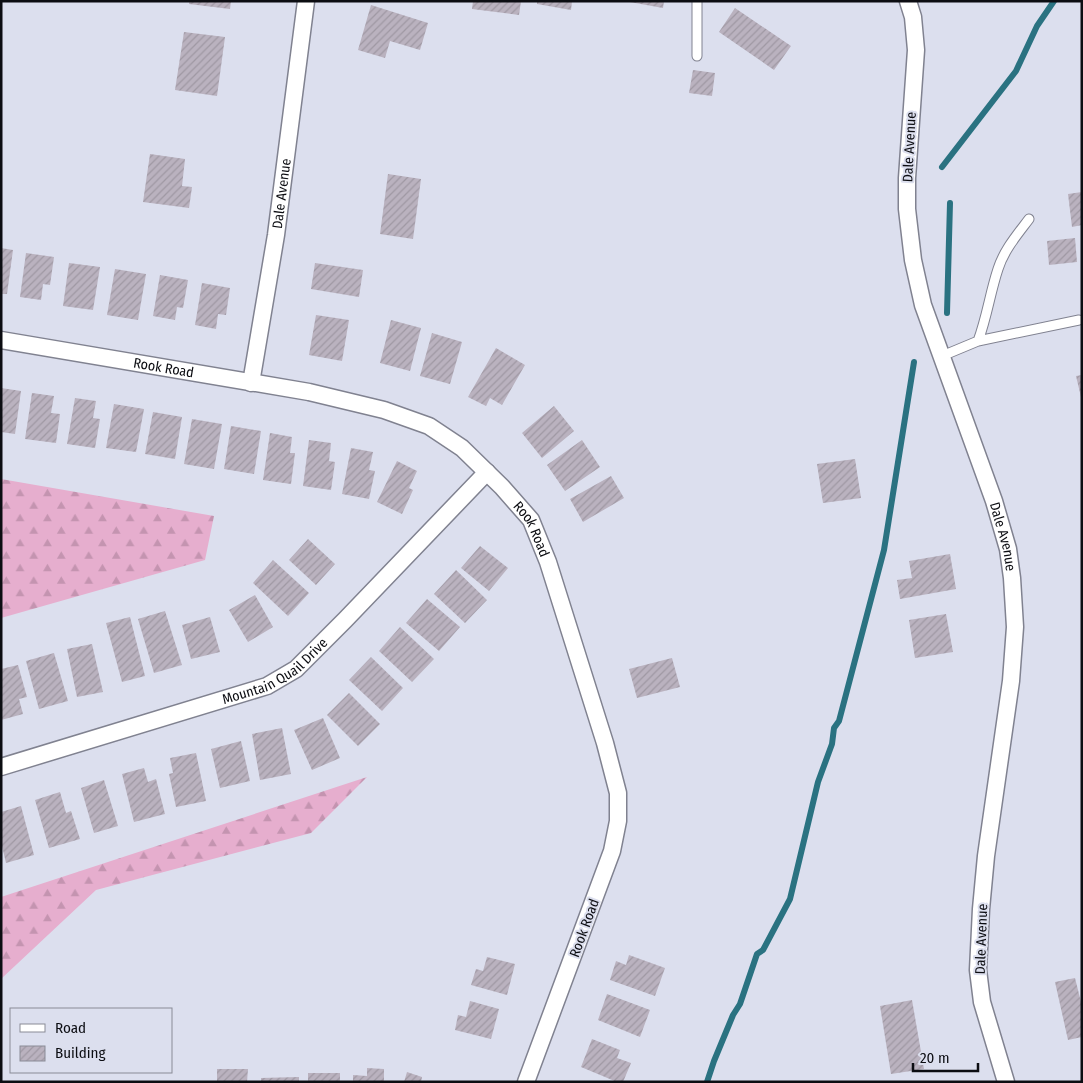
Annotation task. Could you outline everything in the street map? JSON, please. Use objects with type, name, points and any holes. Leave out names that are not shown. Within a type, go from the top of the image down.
[{"type":"street","name":"Dale Avenue","points":[[251,383],[276,235],[306,1]]},
{"type":"street","name":"Dale Avenue","points":[[908,1],[913,17],[916,50],[907,178],[907,209],[914,260],[923,305],[994,501],[1008,549],[1012,578],[1015,627],[1011,681],[986,865],[981,909],[978,970],[982,1002],[1006,1082]]},
{"type":"street","name":"Rook Road","points":[[1,340],[309,392],[374,408],[429,426],[462,448],[531,520],[548,562],[605,743],[618,793],[618,822],[612,851],[526,1082]]},
{"type":"street","name":"Mountain Quail Drive","points":[[1,767],[267,686],[296,668],[345,620],[487,472]]},
{"type":"lane","points":[[697,1],[697,56]]},
{"type":"lane","points":[[978,341],[985,324],[998,268],[1011,243],[1029,219]]},
{"type":"lane","points":[[942,356],[978,341],[1079,320]]},
{"type":"green space","points":[[1,479],[214,516],[205,560],[1,618]]},
{"type":"green space","points":[[367,777],[311,833],[96,890],[1,979],[1,897]]},
{"type":"building","points":[[189,1],[231,1],[230,9],[189,4]]},
{"type":"building","points":[[473,1],[521,1],[519,15],[472,9]]},
{"type":"building","points":[[537,1],[572,1],[571,10],[537,4]]},
{"type":"building","points":[[624,1],[664,1],[663,8]]},
{"type":"building","points":[[371,5],[428,23],[420,50],[390,41],[385,58],[358,50]]},
{"type":"building","points":[[735,8],[791,46],[774,70],[719,32]]},
{"type":"building","points":[[184,32],[225,37],[217,96],[175,90]]},
{"type":"building","points":[[693,70],[715,73],[712,96],[689,93]]},
{"type":"building","points":[[150,154],[185,159],[182,186],[192,187],[189,208],[143,202]]},
{"type":"building","points":[[388,174],[421,179],[413,239],[380,234]]},
{"type":"building","points":[[1082,192],[1082,225],[1072,227],[1068,194]]},
{"type":"building","points":[[1075,238],[1077,262],[1049,265],[1047,241]]},
{"type":"building","points":[[1,248],[13,250],[7,294],[1,294]]},
{"type":"building","points":[[26,253],[54,257],[50,285],[43,284],[41,300],[20,297]]},
{"type":"building","points":[[69,263],[100,267],[93,310],[63,306]]},
{"type":"building","points":[[315,263],[363,270],[359,297],[311,289]]},
{"type":"building","points":[[115,269],[146,274],[138,320],[107,315]]},
{"type":"building","points":[[160,275],[188,280],[183,308],[177,307],[175,320],[153,316]]},
{"type":"building","points":[[202,283],[230,288],[226,315],[218,314],[216,329],[195,325]]},
{"type":"building","points":[[316,315],[349,320],[342,361],[309,355]]},
{"type":"building","points":[[391,320],[421,328],[410,371],[380,363]]},
{"type":"building","points":[[432,333],[462,342],[450,384],[420,376]]},
{"type":"building","points":[[496,348],[525,365],[502,405],[490,398],[486,406],[468,397]]},
{"type":"building","points":[[1082,375],[1082,397],[1081,397],[1076,376]]},
{"type":"building","points":[[1,388],[21,391],[15,434],[1,432]]},
{"type":"building","points":[[32,393],[54,396],[51,413],[60,414],[56,443],[25,439]]},
{"type":"building","points":[[75,398],[96,401],[93,418],[100,419],[95,448],[67,444]]},
{"type":"building","points":[[114,404],[144,409],[136,452],[106,448]]},
{"type":"building","points":[[554,406],[574,431],[542,458],[522,433]]},
{"type":"building","points":[[153,412],[182,417],[175,459],[145,454]]},
{"type":"building","points":[[192,419],[222,424],[214,469],[184,464]]},
{"type":"building","points":[[231,426],[261,431],[254,474],[224,469]]},
{"type":"building","points":[[270,433],[292,437],[290,453],[295,453],[291,484],[263,480]]},
{"type":"building","points":[[309,440],[331,443],[329,461],[335,462],[331,490],[303,486]]},
{"type":"building","points":[[582,440],[600,467],[565,491],[547,465]]},
{"type":"building","points":[[351,448],[373,452],[369,470],[375,471],[369,499],[342,494]]},
{"type":"building","points":[[855,459],[861,498],[823,503],[817,464]]},
{"type":"building","points":[[397,461],[417,471],[409,488],[413,490],[402,514],[377,502]]},
{"type":"building","points":[[611,476],[624,498],[583,522],[570,499]]},
{"type":"building","points":[[308,539],[335,564],[316,585],[289,560]]},
{"type":"building","points":[[480,546],[508,568],[489,591],[461,568]]},
{"type":"building","points":[[950,554],[956,589],[900,599],[897,580],[912,578],[909,561]]},
{"type":"building","points":[[273,560],[309,593],[288,616],[253,583]]},
{"type":"building","points":[[456,570],[487,600],[465,623],[434,594]]},
{"type":"building","points":[[255,595],[273,627],[248,642],[229,610]]},
{"type":"building","points":[[427,599],[460,627],[439,651],[406,623]]},
{"type":"building","points":[[165,611],[182,665],[154,673],[138,619]]},
{"type":"building","points":[[946,614],[953,652],[915,658],[909,620]]},
{"type":"building","points":[[130,617],[145,676],[122,682],[106,623]]},
{"type":"building","points":[[210,617],[220,652],[191,659],[182,625]]},
{"type":"building","points":[[400,627],[434,659],[412,682],[379,651]]},
{"type":"building","points":[[92,644],[103,692],[77,697],[67,649]]},
{"type":"building","points":[[54,653],[68,701],[39,709],[26,661]]},
{"type":"building","points":[[371,657],[403,688],[382,711],[349,680]]},
{"type":"building","points":[[672,658],[680,687],[637,698],[629,669]]},
{"type":"building","points":[[18,665],[27,697],[19,699],[23,714],[1,720],[1,669]]},
{"type":"building","points":[[349,693],[380,724],[358,746],[327,715]]},
{"type":"building","points":[[323,718],[340,758],[312,770],[294,730]]},
{"type":"building","points":[[282,728],[291,774],[260,780],[252,734]]},
{"type":"building","points":[[241,741],[250,781],[220,788],[211,749]]},
{"type":"building","points":[[196,753],[206,801],[176,807],[169,774],[173,773],[170,758]]},
{"type":"building","points":[[144,768],[148,782],[156,779],[165,814],[134,822],[122,774]]},
{"type":"building","points":[[104,780],[118,826],[94,833],[81,788]]},
{"type":"building","points":[[60,792],[66,813],[71,811],[80,839],[49,848],[35,800]]},
{"type":"building","points":[[21,806],[34,855],[6,863],[1,842],[1,812]]},
{"type":"building","points":[[629,955],[665,968],[655,996],[610,980],[616,961],[626,965]]},
{"type":"building","points":[[487,957],[515,964],[507,995],[471,985],[476,969],[483,971]]},
{"type":"building","points":[[1075,978],[1082,1006],[1082,1037],[1068,1040],[1055,982]]},
{"type":"building","points":[[607,994],[650,1010],[640,1037],[598,1020]]},
{"type":"building","points":[[912,1000],[924,1069],[891,1074],[880,1006]]},
{"type":"building","points":[[470,1001],[499,1009],[491,1039],[455,1030],[458,1015],[466,1017]]},
{"type":"building","points":[[592,1039],[620,1050],[617,1058],[631,1063],[623,1082],[617,1082],[581,1067]]},
{"type":"building","points":[[367,1068],[384,1069],[384,1082],[353,1082],[353,1075],[367,1076]]},
{"type":"building","points":[[217,1069],[248,1069],[247,1082],[217,1082]]},
{"type":"building","points":[[407,1072],[422,1077],[421,1082],[404,1082]]},
{"type":"building","points":[[308,1073],[340,1073],[340,1082],[308,1082]]},
{"type":"building","points":[[299,1077],[299,1082],[261,1082],[261,1078]]},
{"type":"waterway","points":[[942,167],[1016,71],[1037,26],[1054,1]]},
{"type":"waterway","points":[[947,313],[950,203]]},
{"type":"waterway","points":[[707,1082],[733,1015],[740,1004],[757,954],[763,950],[790,899],[818,782],[832,744],[834,728],[839,721],[884,550],[914,362]]}]
